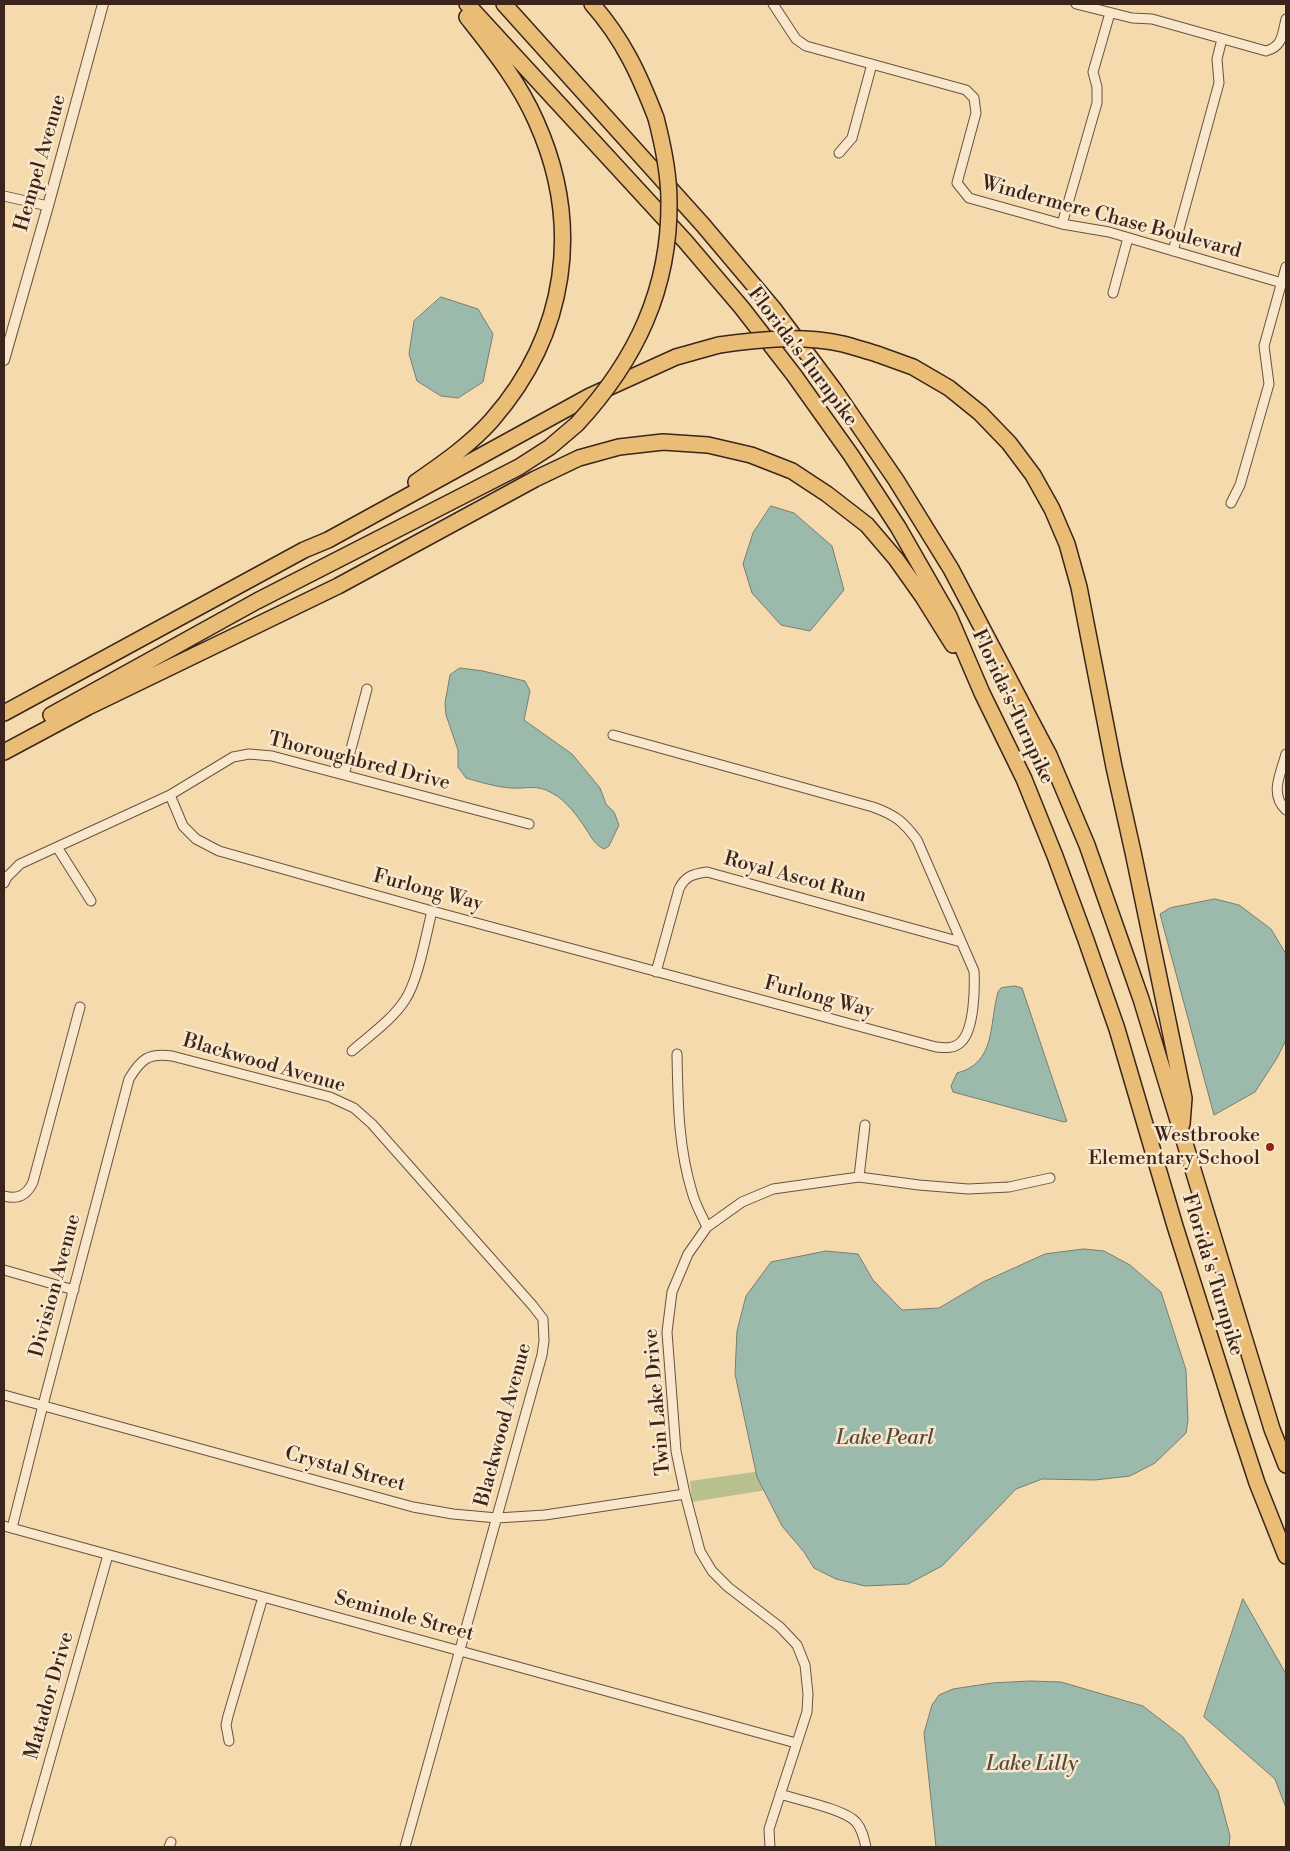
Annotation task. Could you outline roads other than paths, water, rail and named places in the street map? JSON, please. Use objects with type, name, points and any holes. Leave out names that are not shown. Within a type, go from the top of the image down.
[{"type":"highway","points":[[304,550],[320,536],[399,494],[459,450],[490,422],[513,394],[533,363],[548,330],[555,304],[563,256],[562,216],[557,182],[548,149],[536,119],[517,85],[456,4]]},
{"type":"highway","name":"Florida's Turnpike","points":[[466,4],[685,241],[742,308],[794,375],[851,455],[898,527],[949,616],[982,693],[1024,779],[1056,856],[1118,1029],[1175,1226],[1236,1419],[1257,1483],[1286,1556]]},
{"type":"highway","name":"Florida's Turnpike","points":[[504,4],[703,225],[773,308],[852,415],[896,480],[951,569],[1049,754],[1087,845],[1141,999],[1272,1429],[1286,1466]]},
{"type":"highway","points":[[4,741],[258,601],[519,467],[550,447],[577,424],[599,400],[618,374],[637,342],[651,309],[662,270],[667,236],[669,200],[666,160],[656,118],[639,74],[622,42],[592,4]]},
{"type":"highway","points":[[4,713],[634,374],[676,357],[719,345],[759,339],[805,340],[842,344],[877,354],[912,367],[949,388],[986,419],[1009,443],[1033,475],[1052,509],[1067,544],[1082,604],[1114,767],[1184,1098],[1181,1128]]},
{"type":"highway","points":[[4,752],[88,707],[338,586],[535,479],[579,458],[619,447],[663,442],[708,445],[751,455],[792,471],[827,494],[866,525],[896,559],[923,597],[982,693]]},
{"type":"street","name":"Hempel Avenue","points":[[4,360],[103,4]]},
{"type":"street","name":"Windermere Chase Boulevard","points":[[773,4],[796,39],[806,46],[966,90],[974,98],[976,114],[957,183],[960,190],[969,198],[1062,224],[1109,232],[1282,283]]},
{"type":"street","points":[[1076,4],[1132,18],[1152,19],[1266,51],[1274,49],[1281,40],[1286,20]]},
{"type":"street","points":[[1062,224],[1097,103],[1097,87],[1093,72],[1110,13]]},
{"type":"street","points":[[1173,251],[1219,83],[1217,59],[1222,39]]},
{"type":"street","points":[[839,153],[852,138],[872,64]]},
{"type":"street","points":[[4,196],[48,206]]},
{"type":"street","points":[[1112,294],[1128,238]]},
{"type":"street","points":[[1231,503],[1240,485],[1269,384],[1264,346],[1286,267]]},
{"type":"street","points":[[344,775],[367,689]]},
{"type":"street","name":"Furlong Way","points":[[170,795],[183,826],[196,839],[219,851],[936,1048],[949,1049],[961,1042],[968,1031],[976,992],[974,971],[916,840],[906,824],[892,814],[863,804],[613,735]]},
{"type":"street","name":"Thoroughbred Drive","points":[[4,883],[7,877],[20,864],[170,795],[232,757],[249,754],[272,756],[529,824]]},
{"type":"street","points":[[1286,754],[1276,790],[1279,803],[1286,810]]},
{"type":"street","points":[[57,847],[91,901]]},
{"type":"street","name":"Royal Ascot Run","points":[[656,972],[679,889],[684,880],[693,874],[706,872],[961,942]]},
{"type":"street","points":[[352,1051],[406,1000],[413,984],[432,911]]},
{"type":"street","points":[[4,1196],[20,1197],[30,1190],[80,1007]]},
{"type":"street","name":"Blackwood Avenue","points":[[145,1058],[158,1054],[172,1056],[330,1097],[354,1108],[372,1124],[543,1319],[544,1341],[542,1355],[405,1847]]},
{"type":"street","points":[[677,1054],[678,1128],[685,1168],[692,1194],[708,1227]]},
{"type":"street","name":"Division Avenue","points":[[8,1527],[74,1290],[129,1079],[137,1066],[145,1058]]},
{"type":"street","points":[[858,1177],[865,1126]]},
{"type":"street","name":"Twin Lake Drive","points":[[770,1847],[769,1829],[806,1712],[808,1694],[805,1665],[797,1645],[780,1627],[712,1571],[700,1551],[676,1451],[667,1332],[672,1292],[688,1254],[708,1227],[742,1202],[773,1189],[858,1177],[919,1186],[968,1189],[1008,1186],[1050,1178]]},
{"type":"street","points":[[4,1270],[74,1290]]},
{"type":"street","name":"Crystal Street","points":[[4,1395],[413,1507],[453,1514],[497,1518],[545,1515],[685,1494]]},
{"type":"street","name":"Seminole Street","points":[[8,1527],[796,1743]]},
{"type":"street","name":"Matador Drive","points":[[25,1847],[108,1555]]},
{"type":"street","points":[[229,1741],[226,1725],[228,1716],[263,1597]]},
{"type":"street","points":[[780,1794],[836,1810],[855,1821],[863,1835],[866,1847]]},
{"type":"water","points":[[441,297],[478,309],[493,334],[483,382],[458,398],[441,396],[417,381],[409,354],[414,321]]},
{"type":"water","points":[[771,506],[794,513],[832,546],[844,590],[810,631],[781,625],[752,593],[743,564],[753,533]]},
{"type":"water","points":[[460,668],[483,671],[525,681],[530,691],[524,720],[572,754],[600,788],[606,804],[614,812],[619,825],[609,846],[604,849],[598,845],[567,804],[547,790],[500,787],[466,778],[458,767],[458,750],[446,715],[445,703],[450,675]]},
{"type":"water","points":[[1215,899],[1239,905],[1271,929],[1286,954],[1286,1040],[1255,1092],[1214,1115],[1160,914],[1170,908]]},
{"type":"water","points":[[1015,986],[1022,988],[1067,1121],[1064,1122],[953,1092],[951,1086],[957,1073],[970,1068],[979,1061],[985,1052],[989,1041],[998,992],[1001,988]]},
{"type":"water","name":"Lake Pearl","points":[[1084,1249],[1104,1251],[1130,1265],[1161,1292],[1186,1370],[1188,1420],[1186,1433],[1155,1463],[1130,1476],[1095,1480],[1042,1479],[1016,1489],[942,1566],[908,1584],[865,1586],[836,1579],[814,1568],[804,1552],[782,1526],[757,1477],[735,1374],[737,1331],[746,1296],[771,1262],[826,1251],[858,1254],[873,1280],[902,1310],[939,1308],[983,1282],[1045,1254]]},
{"type":"water","points":[[1243,1599],[1286,1674],[1286,1808],[1275,1779],[1204,1717]]},
{"type":"water","name":"Lake Lilly","points":[[1061,1682],[1143,1706],[1183,1737],[1218,1791],[1230,1836],[1229,1847],[936,1847],[924,1733],[932,1705],[939,1695],[953,1689],[992,1683]]},
{"type":"place","name":"Westbrooke Elementary School","points":[[1270,1147]]}]
